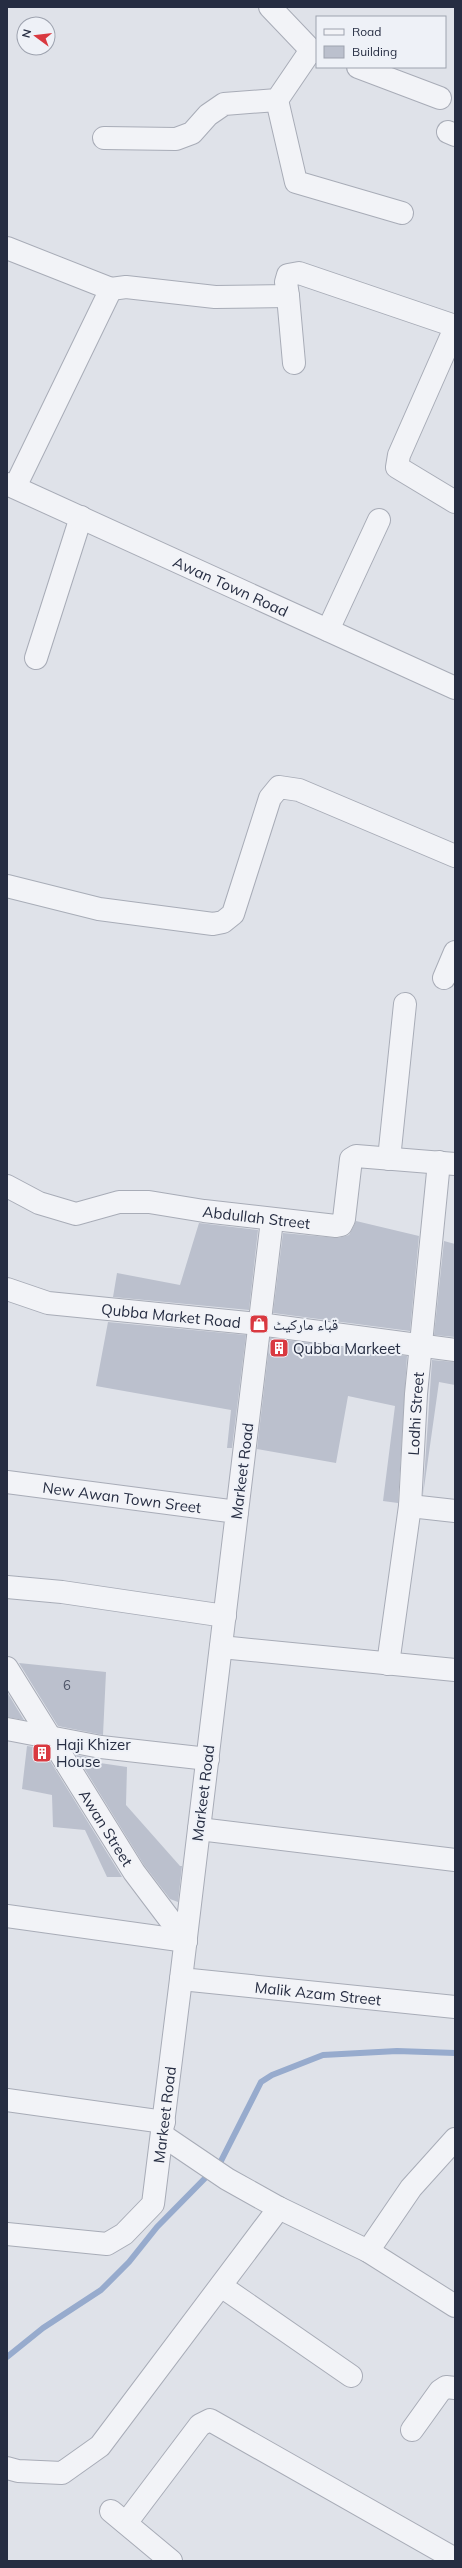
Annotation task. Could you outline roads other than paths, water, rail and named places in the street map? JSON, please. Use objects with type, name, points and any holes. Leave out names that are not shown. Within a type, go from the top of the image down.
[{"type":"street","points":[[104,138],[176,139],[192,133],[208,116],[224,104],[277,100],[314,51],[270,7]]},
{"type":"street","points":[[361,68],[440,98]]},
{"type":"street","points":[[277,100],[296,182],[402,213]]},
{"type":"street","points":[[7,248],[111,289],[126,287],[215,297],[288,296]]},
{"type":"street","points":[[294,363],[286,282],[288,275],[299,273],[455,327],[399,455],[397,467],[455,502]]},
{"type":"street","points":[[11,485],[111,289]]},
{"type":"street","name":"Awan Town Road","points":[[11,485],[455,688]]},
{"type":"street","points":[[36,658],[81,517]]},
{"type":"street","points":[[328,630],[379,520]]},
{"type":"street","points":[[7,886],[99,909],[213,924],[223,922],[233,914],[270,798],[279,787],[299,790],[455,856]]},
{"type":"street","points":[[444,978],[455,952]]},
{"type":"street","points":[[389,1159],[404,1004]]},
{"type":"street","name":"Abdullah Street","points":[[7,1186],[39,1203],[76,1214],[119,1202],[149,1202],[272,1220],[336,1226],[342,1225],[344,1219],[351,1159],[356,1156],[447,1163]]},
{"type":"street","name":"Lodhi Street","points":[[388,1664],[410,1506],[421,1346],[447,1163]]},
{"type":"street","name":"Markeet Road","points":[[7,2234],[107,2244],[124,2234],[153,2204],[272,1220]]},
{"type":"street","name":"Qubba Market Road","points":[[7,1289],[48,1303],[259,1324],[455,1350]]},
{"type":"street","name":"New Awan Town Sreet","points":[[7,1482],[237,1512]]},
{"type":"street","points":[[410,1506],[455,1511]]},
{"type":"street","points":[[7,1588],[62,1592],[225,1616]]},
{"type":"street","points":[[221,1648],[455,1670]]},
{"type":"street","name":"Awan Street","points":[[7,1668],[134,1872],[186,1941]]},
{"type":"street","points":[[7,1729],[48,1735],[101,1746],[208,1759]]},
{"type":"street","points":[[199,1829],[455,1860]]},
{"type":"street","points":[[7,1916],[186,1941]]},
{"type":"street","name":"Malik Azam Street","points":[[181,1979],[455,2007]]},
{"type":"street","points":[[7,2100],[163,2129],[203,2162],[227,2179],[279,2208],[368,2251],[455,2306]]},
{"type":"street","points":[[368,2251],[411,2188],[455,2139]]},
{"type":"street","points":[[7,2468],[18,2471],[62,2473],[100,2446],[279,2208]]},
{"type":"street","points":[[221,2286],[352,2376]]},
{"type":"street","points":[[412,2430],[440,2391],[446,2387],[455,2388]]},
{"type":"street","points":[[171,2561],[118,2517],[200,2425],[210,2420],[455,2559]]},
{"type":"waterway","points":[[7,2357],[43,2328],[101,2290],[129,2262],[157,2227],[220,2163],[261,2082],[272,2075],[323,2055],[397,2051],[455,2053]]},
{"type":"place","name":"قباء مارکیٹ","points":[[259,1324]]},
{"type":"place","name":"Qubba Markeet","points":[[279,1348]]},
{"type":"place","name":"Haji Khizer House","points":[[42,1753]]}]
